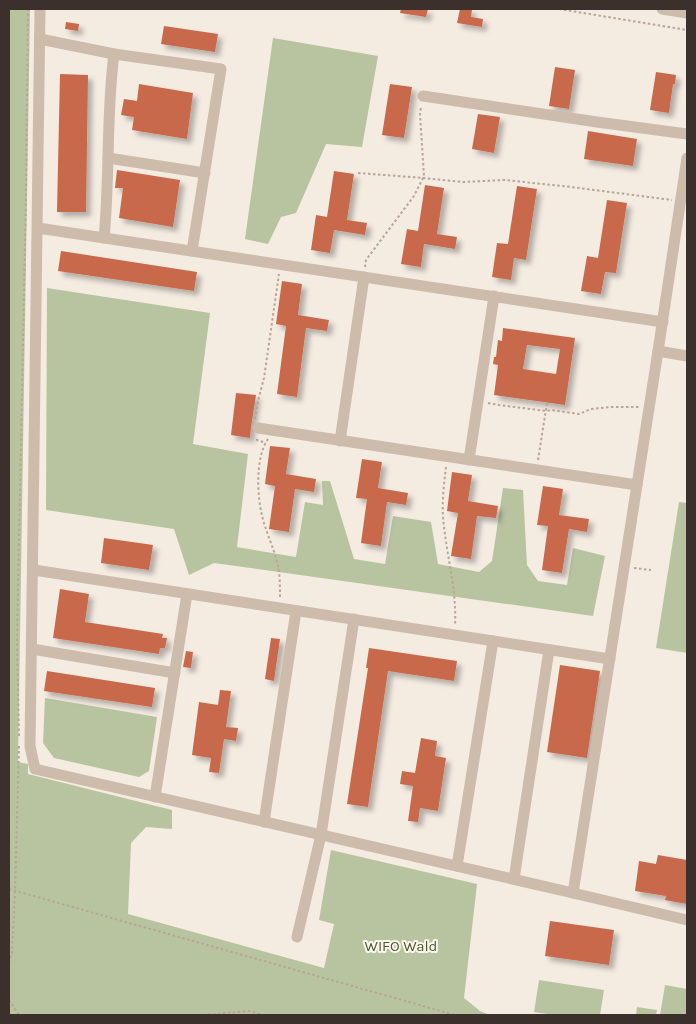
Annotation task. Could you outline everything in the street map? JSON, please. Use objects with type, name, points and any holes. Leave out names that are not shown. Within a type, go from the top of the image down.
[{"type":"street","points":[[40,9],[34,570],[30,746],[35,769],[687,920]]},
{"type":"street","points":[[662,9],[687,13]]},
{"type":"street","points":[[40,39],[114,54],[221,70],[192,251]]},
{"type":"street","points":[[104,238],[107,211],[111,80],[114,54]]},
{"type":"street","points":[[422,96],[687,134]]},
{"type":"street","points":[[108,158],[205,173]]},
{"type":"street","points":[[573,893],[687,158]]},
{"type":"street","points":[[38,228],[663,322]]},
{"type":"street","points":[[340,441],[364,277]]},
{"type":"street","points":[[469,460],[494,296]]},
{"type":"street","points":[[658,352],[687,356]]},
{"type":"street","points":[[256,427],[637,485]]},
{"type":"street","points":[[34,570],[610,659]]},
{"type":"street","points":[[155,797],[187,594]]},
{"type":"street","points":[[264,822],[296,610]]},
{"type":"street","points":[[297,937],[321,835],[354,620]]},
{"type":"street","points":[[457,866],[493,641]]},
{"type":"street","points":[[32,649],[175,673]]},
{"type":"street","points":[[514,880],[549,650]]},
{"type":"path","points":[[19,735],[18,641],[28,9]]},
{"type":"path","points":[[559,9],[687,30]]},
{"type":"path","points":[[364,277],[366,260],[414,196],[424,178],[420,114],[422,96]]},
{"type":"path","points":[[358,173],[463,182],[505,180],[528,182],[681,202]]},
{"type":"path","points":[[266,443],[257,440],[256,427],[280,264]]},
{"type":"path","points":[[478,400],[499,405],[579,414],[592,409],[610,407],[649,408]]},
{"type":"path","points":[[537,470],[547,403]]},
{"type":"path","points":[[274,431],[262,453],[259,477],[260,504],[264,524],[278,566],[280,608]]},
{"type":"path","points":[[448,457],[443,515],[456,611],[454,635]]},
{"type":"path","points":[[624,566],[651,570]]},
{"type":"path","points":[[9,963],[12,953],[15,892],[19,744]]},
{"type":"path","points":[[9,889],[455,1015]]},
{"type":"path","points":[[9,1000],[19,1015]]},
{"type":"path","points":[[202,1015],[249,1011],[263,1015]]},
{"type":"green space","name":"WIFO Wald","points":[[9,9],[30,9],[18,762],[28,764],[28,774],[172,810],[172,829],[146,827],[131,843],[128,914],[324,968],[334,924],[319,920],[331,850],[477,884],[464,998],[480,1011],[490,1015],[9,1015]]},
{"type":"green space","points":[[273,38],[378,56],[362,147],[326,144],[296,213],[281,217],[268,244],[245,239]]},
{"type":"green space","points":[[47,288],[210,313],[193,444],[248,454],[237,547],[296,557],[305,502],[323,505],[322,481],[330,481],[354,559],[385,564],[393,516],[431,522],[438,564],[479,572],[492,561],[503,488],[523,490],[527,565],[538,581],[567,585],[573,548],[605,556],[593,616],[214,563],[189,575],[174,529],[46,510]]},
{"type":"green space","points":[[679,502],[687,503],[687,653],[656,648]]},
{"type":"green space","points":[[45,698],[157,717],[149,771],[139,777],[54,758],[43,743]]},
{"type":"green space","points":[[539,980],[604,990],[600,1015],[553,1015],[534,1012]]},
{"type":"green space","points":[[665,985],[687,989],[687,1015],[660,1015]]},
{"type":"green space","points":[[637,1007],[657,1010],[656,1015],[636,1015]]},
{"type":"building","points":[[401,9],[428,9],[426,17],[400,13]]},
{"type":"building","points":[[460,9],[472,9],[471,17],[483,19],[482,27],[457,23]]},
{"type":"building","points":[[66,22],[79,24],[78,31],[65,29]]},
{"type":"building","points":[[164,26],[218,34],[215,52],[161,44]]},
{"type":"building","points":[[555,67],[575,70],[569,109],[549,106]]},
{"type":"building","points":[[656,72],[676,75],[669,113],[650,110]]},
{"type":"building","points":[[60,74],[88,75],[86,212],[57,212]]},
{"type":"building","points":[[139,84],[193,93],[187,139],[132,130],[134,117],[121,115],[124,99],[137,101]]},
{"type":"building","points":[[390,84],[412,87],[404,138],[382,135]]},
{"type":"building","points":[[478,114],[500,117],[494,153],[472,149]]},
{"type":"building","points":[[588,131],[637,139],[633,166],[584,159]]},
{"type":"building","points":[[117,170],[180,180],[173,227],[119,218],[123,188],[115,188]]},
{"type":"building","points":[[334,171],[354,174],[347,220],[367,223],[365,235],[334,230],[330,253],[311,250],[316,215],[327,217]]},
{"type":"building","points":[[425,185],[444,188],[437,234],[457,237],[455,249],[424,244],[421,267],[401,264],[407,229],[418,231]]},
{"type":"building","points":[[517,186],[537,189],[526,260],[514,258],[511,280],[492,277],[497,243],[508,244]]},
{"type":"building","points":[[607,200],[627,203],[616,273],[605,272],[601,294],[581,291],[587,256],[598,258]]},
{"type":"building","points":[[61,251],[197,272],[194,291],[58,271]]},
{"type":"building","points":[[282,281],[302,284],[298,315],[329,320],[327,331],[306,328],[297,397],[277,394],[286,326],[276,324]]},
{"type":"building","points":[[503,328],[575,338],[565,405],[494,395],[498,365],[493,364],[494,357],[496,357],[498,340],[502,341]],"holes":[[[527,345],[560,349],[556,374],[523,369]]]},
{"type":"building","points":[[236,393],[256,395],[250,438],[231,435]]},
{"type":"building","points":[[270,446],[290,448],[286,474],[316,479],[314,492],[295,489],[289,532],[269,529],[275,486],[265,484]]},
{"type":"building","points":[[362,459],[382,462],[378,488],[408,493],[406,505],[387,502],[381,546],[361,543],[367,499],[356,498]]},
{"type":"building","points":[[452,472],[472,475],[468,501],[498,506],[496,518],[477,516],[471,559],[451,556],[458,513],[447,511]]},
{"type":"building","points":[[543,486],[563,489],[559,515],[589,519],[587,532],[569,529],[562,573],[542,570],[548,526],[537,525]]},
{"type":"building","points":[[104,538],[153,545],[149,570],[101,563]]},
{"type":"building","points":[[60,589],[89,594],[85,622],[163,634],[162,638],[167,638],[165,648],[160,648],[159,654],[53,638]]},
{"type":"building","points":[[271,638],[280,639],[274,681],[265,679]]},
{"type":"building","points":[[369,648],[457,661],[454,681],[388,671],[368,807],[347,804],[368,668],[366,668]]},
{"type":"building","points":[[186,651],[193,652],[191,668],[183,667]]},
{"type":"building","points":[[560,665],[600,671],[587,758],[547,752]]},
{"type":"building","points":[[47,671],[155,688],[152,707],[44,691]]},
{"type":"building","points":[[220,690],[231,691],[226,727],[238,728],[236,741],[224,739],[219,773],[209,772],[211,758],[192,755],[199,702],[218,705]]},
{"type":"building","points":[[421,738],[437,741],[435,756],[446,758],[438,811],[420,808],[418,822],[408,821],[413,786],[400,784],[402,771],[415,773]]},
{"type":"building","points":[[658,855],[687,860],[687,904],[665,900],[666,896],[635,891],[639,861],[656,864]]},
{"type":"building","points":[[550,921],[614,930],[609,965],[545,956]]}]
